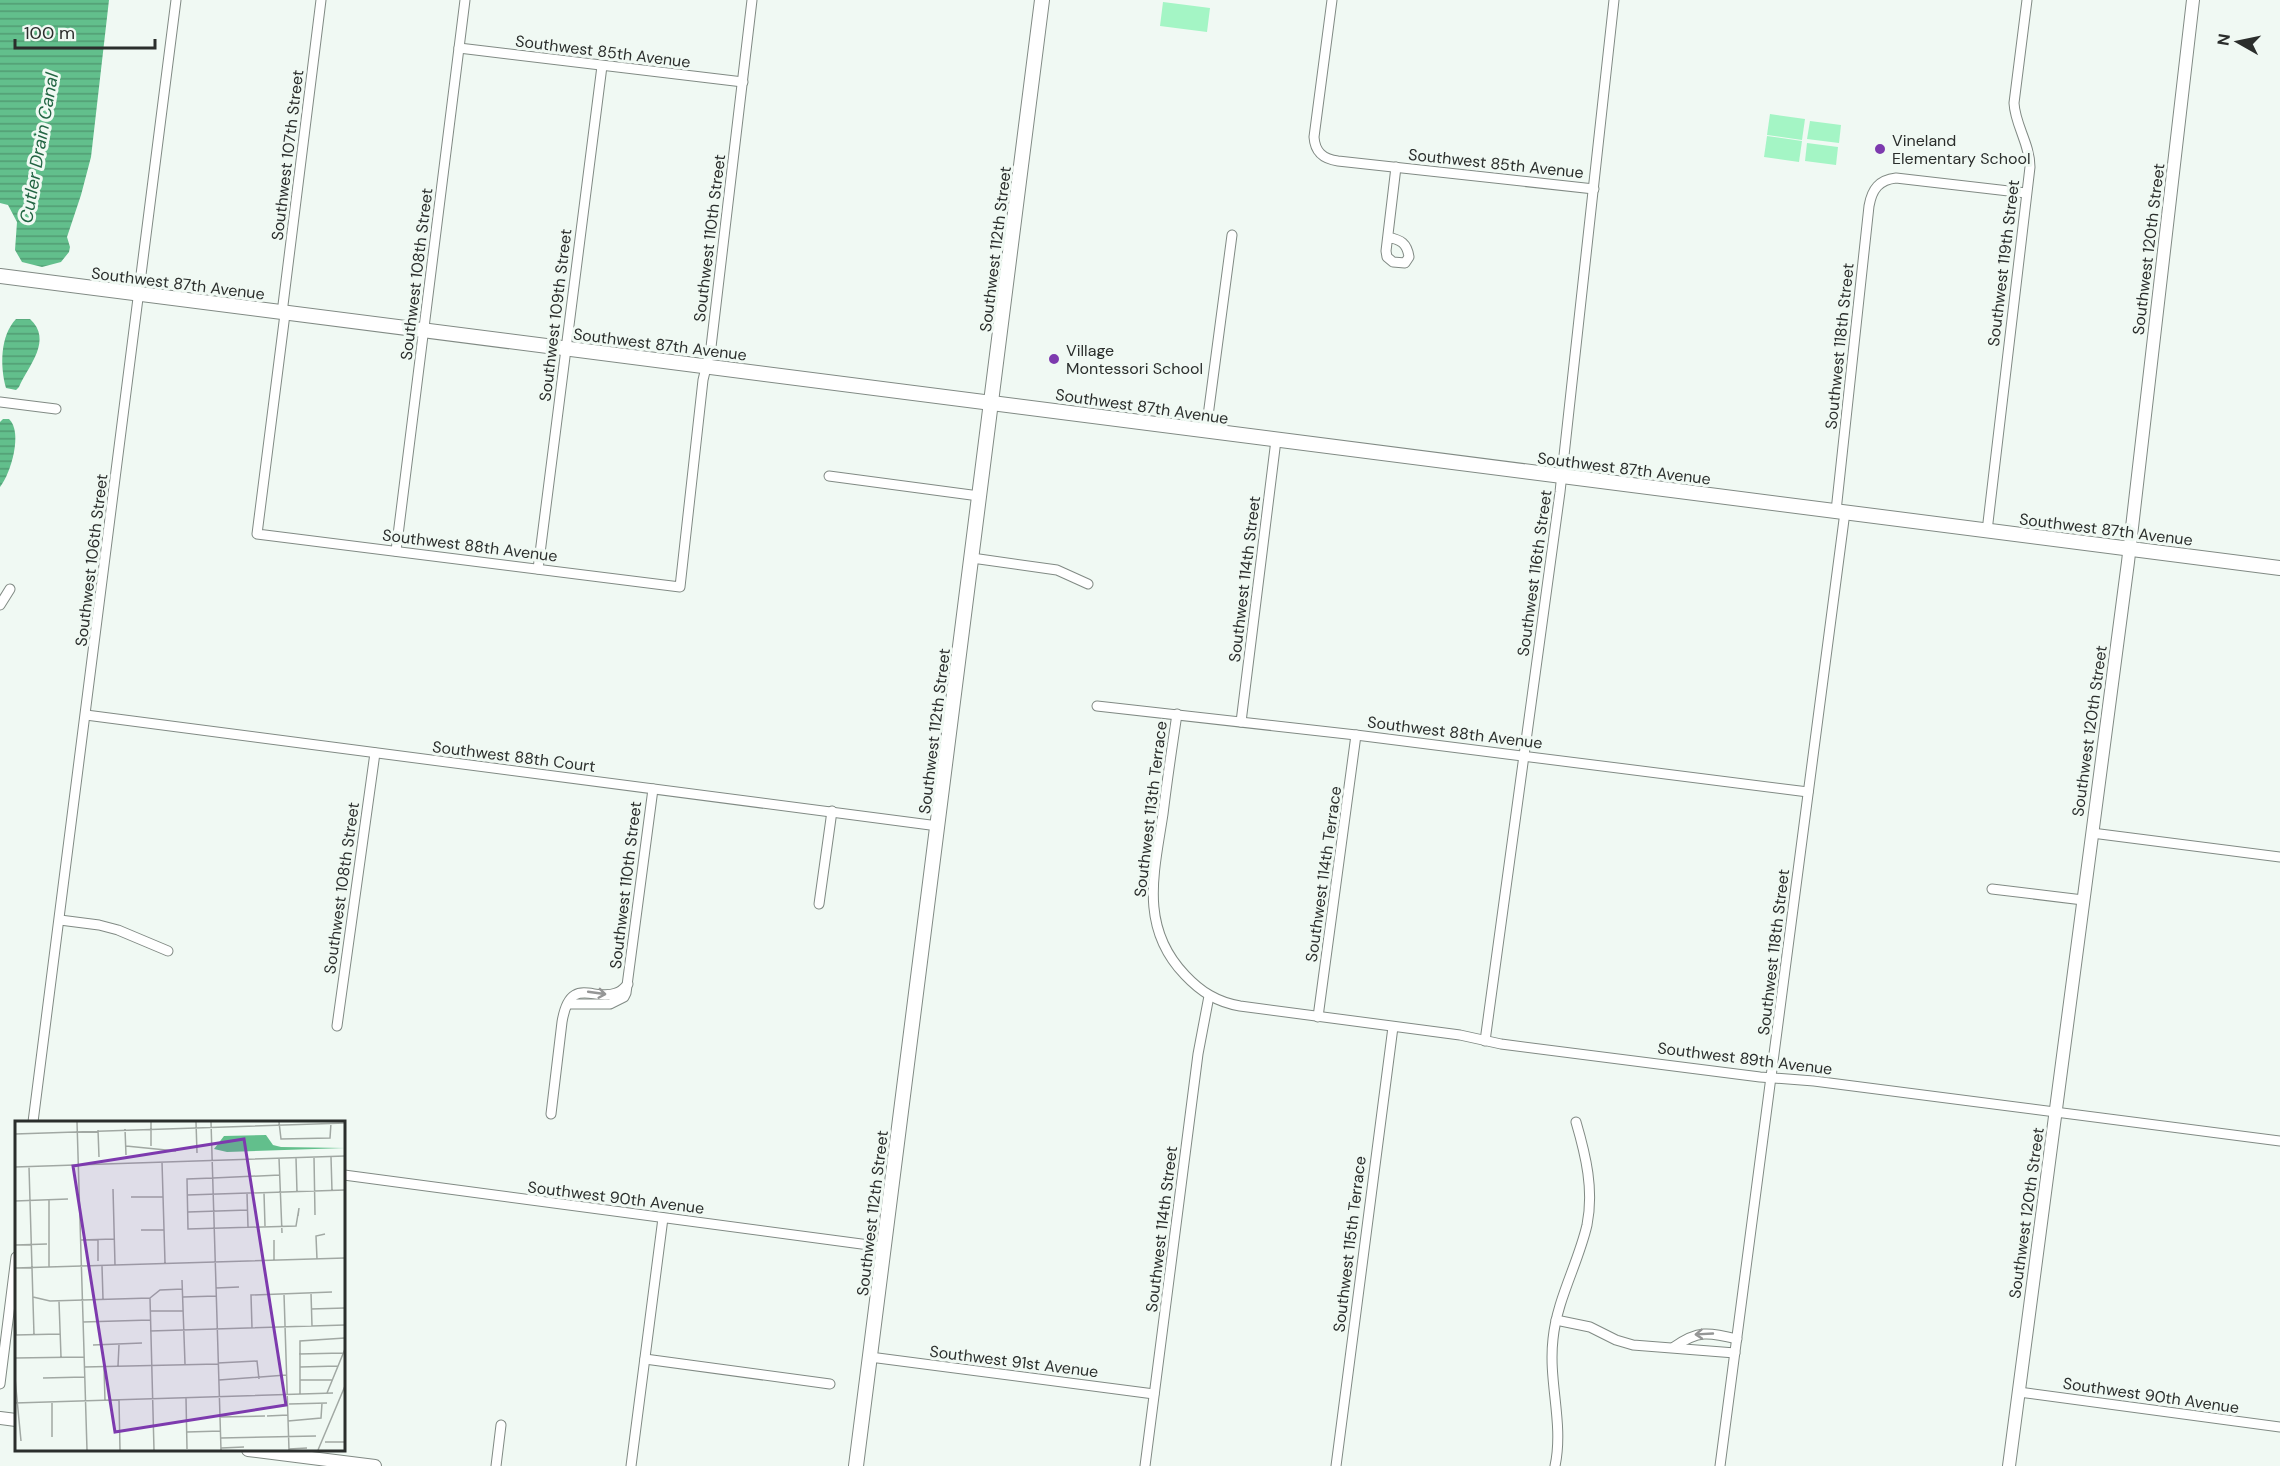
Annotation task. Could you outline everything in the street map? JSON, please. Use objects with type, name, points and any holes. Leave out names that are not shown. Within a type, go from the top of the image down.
[{"type":"main road","name":"Southwest 112th Street","points":[[856,1466],[1042,0]]},
{"type":"main road","name":"Southwest 87th Avenue","points":[[0,276],[2280,568]]},
{"type":"street","name":"Southwest 106th Street","points":[[33,1121],[176,0]]},
{"type":"street","name":"Southwest 107th Street","points":[[257,534],[321,0]]},
{"type":"street","name":"Southwest 108th Street","points":[[396,551],[465,0]]},
{"type":"street","name":"Southwest 110th Street","points":[[680,587],[705,367],[712,336],[752,0]]},
{"type":"street","points":[[1332,0],[1314,130],[1315,146],[1327,159],[1396,167],[1388,237]]},
{"type":"street","name":"Southwest 116th Street","points":[[1485,1041],[1561,476],[1614,0]]},
{"type":"street","name":"Southwest 119th Street","points":[[1987,531],[2030,159],[2015,115],[2014,103],[2027,0]]},
{"type":"street","name":"Southwest 120th Street","points":[[2009,1466],[2130,549],[2193,0]]},
{"type":"street","name":"Southwest 85th Avenue","points":[[459,48],[743,82]]},
{"type":"street","name":"Southwest 109th Street","points":[[538,569],[602,66]]},
{"type":"street","name":"Southwest 85th Avenue","points":[[1396,167],[1594,189]]},
{"type":"street","name":"Southwest 118th Street","points":[[1720,1466],[1808,792],[1841,512],[1869,206],[1877,185],[1885,180],[1896,178],[2026,194]]},
{"type":"street","points":[[1206,431],[1232,235]]},
{"type":"street","points":[[0,402],[56,409]]},
{"type":"street","name":"Southwest 114th Street","points":[[1241,722],[1276,440]]},
{"type":"street","points":[[829,476],[979,496]]},
{"type":"street","name":"Southwest 88th Avenue","points":[[257,534],[680,587]]},
{"type":"street","points":[[972,558],[1057,570],[1088,584]]},
{"type":"street","points":[[0,605],[10,589]]},
{"type":"street","name":"Southwest 88th Avenue","points":[[1097,706],[1356,735],[1808,792]]},
{"type":"street","name":"Southwest 113th Terrace","points":[[1177,714],[1153,883],[1153,907],[1158,930],[1168,953],[1184,974],[1209,996]]},
{"type":"street","name":"Southwest 88th Court","points":[[86,716],[938,826]]},
{"type":"street","name":"Southwest 114th Terrace","points":[[1318,1017],[1356,735]]},
{"type":"street","name":"Southwest 108th Street","points":[[337,1026],[375,753]]},
{"type":"street","name":"Southwest 110th Street","points":[[551,1114],[562,1022],[569,1004],[610,1004],[624,997],[628,984],[653,789]]},
{"type":"street","points":[[819,904],[832,811]]},
{"type":"street","points":[[2092,833],[2280,857]]},
{"type":"street","points":[[1992,889],[2083,900]]},
{"type":"street","points":[[60,920],[118,930],[168,951]]},
{"type":"street","name":"Southwest 114th Street","points":[[1145,1466],[1198,1054],[1209,996]]},
{"type":"street","name":"Southwest 89th Avenue","points":[[1209,996],[1240,1006],[1485,1041],[2280,1141]]},
{"type":"street","name":"Southwest 115th Terrace","points":[[1336,1466],[1393,1027]]},
{"type":"street","points":[[1556,1466],[1559,1434],[1553,1341],[1561,1299],[1584,1234],[1590,1192],[1587,1164],[1576,1122]]},
{"type":"street","name":"Southwest 90th Avenue","points":[[345,1175],[885,1247]]},
{"type":"street","points":[[631,1466],[663,1218]]},
{"type":"street","points":[[0,1384],[15,1265]]},
{"type":"street","points":[[1556,1320],[1590,1327],[1616,1340],[1633,1345],[1735,1353]]},
{"type":"street","points":[[1674,1347],[1686,1338],[1701,1333],[1737,1339]]},
{"type":"street","name":"Southwest 91st Avenue","points":[[870,1357],[1154,1394]]},
{"type":"street","points":[[645,1359],[830,1384]]},
{"type":"street","name":"Southwest 90th Avenue","points":[[2019,1392],[2280,1427]]},
{"type":"street","points":[[0,1418],[15,1419]]},
{"type":"street","points":[[496,1466],[501,1425]]},
{"type":"street","points":[[263,1451],[375,1466]]},
{"type":"shaded area","points":[[1163,2],[1210,8],[1207,32],[1160,26]]},
{"type":"shaded area","points":[[1770,114],[1805,119],[1802,140],[1767,135]]},
{"type":"shaded area","points":[[1810,121],[1841,125],[1839,143],[1807,139]]},
{"type":"shaded area","points":[[1767,136],[1802,141],[1799,162],[1764,157]]},
{"type":"shaded area","points":[[1807,143],[1838,147],[1836,165],[1805,161]]},
{"type":"water","name":"Cutler Drain Canal","points":[[0,0],[109,0],[91,157],[67,237],[69,252],[61,262],[42,267],[22,262],[15,250],[17,222],[8,205],[0,203]]},
{"type":"water","points":[[16,319],[30,319],[37,327],[39,344],[33,361],[16,390],[6,388],[2,361],[7,334]]},
{"type":"water","points":[[3,419],[9,419],[13,425],[15,443],[8,472],[0,487],[0,422]]},
{"type":"place","name":"Vineland Elementary School","points":[[1880,149]]},
{"type":"place","name":"Village Montessori School","points":[[1054,359]]}]
